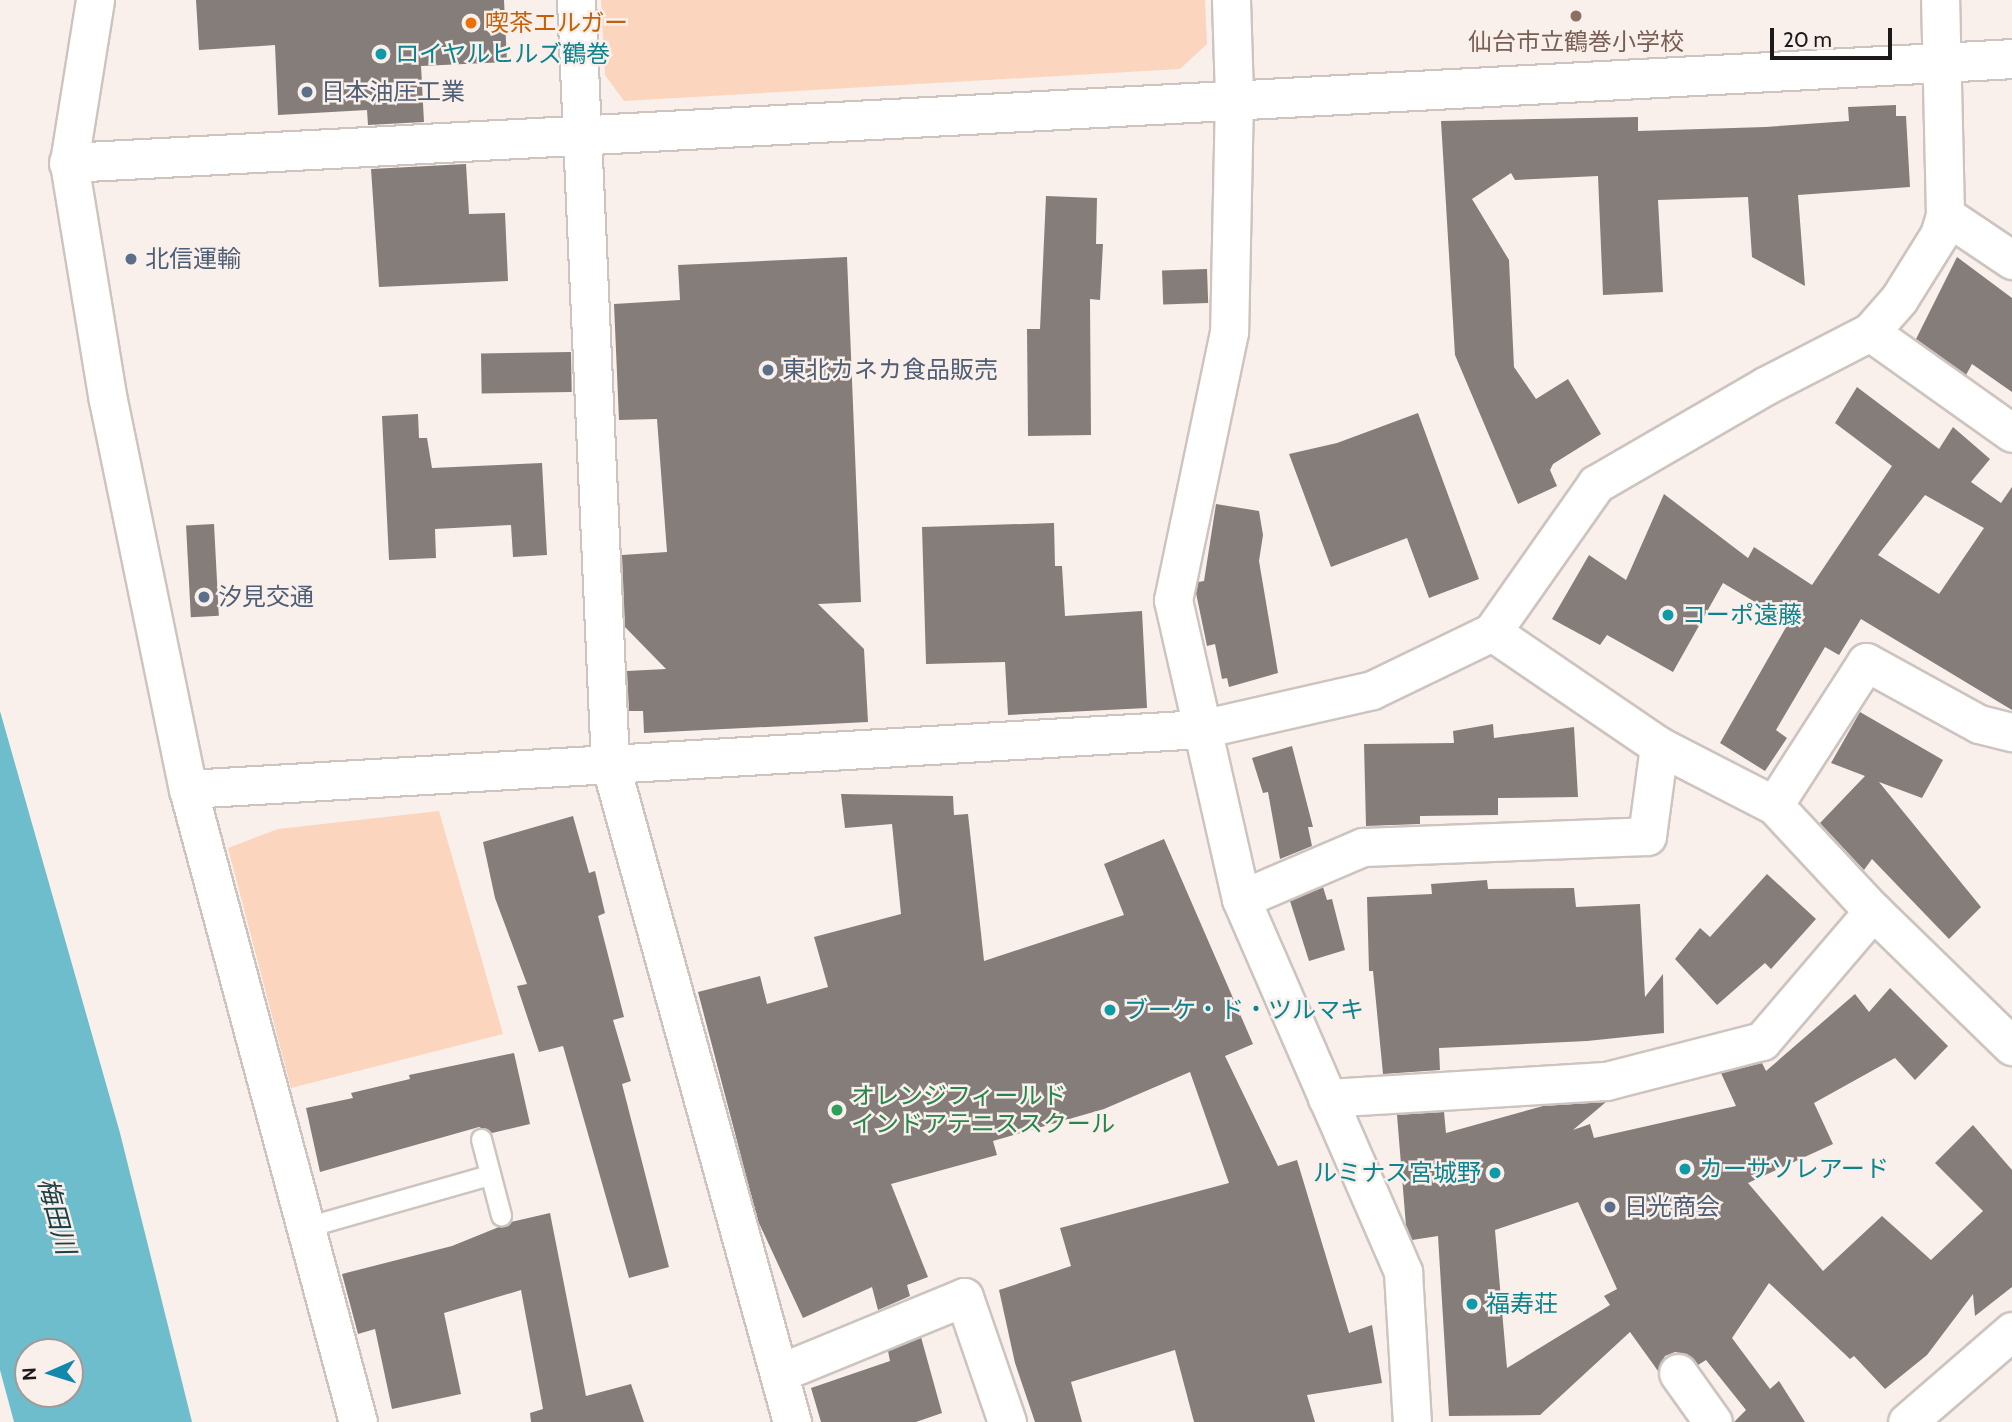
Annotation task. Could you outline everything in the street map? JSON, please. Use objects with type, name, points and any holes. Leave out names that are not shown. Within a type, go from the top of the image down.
[{"type":"street","points":[[96,0],[69,163],[108,400],[188,789],[303,1228],[358,1422]]},
{"type":"street","points":[[576,0],[610,763],[792,1422]]},
{"type":"street","points":[[1231,0],[1234,98],[1229,332],[1173,600],[1241,899],[1403,1272],[1412,1422]]},
{"type":"street","points":[[188,789],[1202,729],[1372,690],[1492,632],[1596,484],[1765,386],[1870,332],[1899,299],[1939,235],[1945,215],[1944,62],[1940,0]]},
{"type":"street","points":[[69,163],[1234,98],[2012,59]]},
{"type":"street","points":[[1945,215],[2012,260]]},
{"type":"street","points":[[1870,332],[2012,433]]},
{"type":"street","points":[[1492,632],[1659,746],[1774,805],[1873,911],[2012,1045]]},
{"type":"street","points":[[1774,805],[1866,662],[1979,724],[2012,732]]},
{"type":"street","points":[[1241,899],[1363,847],[1647,836],[1659,746]]},
{"type":"street","points":[[1327,1098],[1606,1081],[1762,1041],[1873,911]]},
{"type":"street","points":[[779,1373],[964,1297],[1007,1422]]},
{"type":"street","points":[[1907,1422],[2012,1331]]},
{"type":"street","points":[[1678,1373],[1713,1422]]},
{"type":"lane","points":[[481,1139],[501,1215]]},
{"type":"lane","points":[[303,1228],[489,1175]]},
{"type":"shaded area","points":[[601,0],[1205,0],[1207,44],[1180,69],[624,101],[605,75]]},
{"type":"shaded area","points":[[439,811],[503,1034],[291,1088],[228,848],[278,829]]},
{"type":"water","name":"梅田川","points":[[0,711],[120,1133],[192,1422],[14,1422],[0,1370]]},
{"type":"building","points":[[196,0],[504,0],[507,62],[421,66],[424,122],[368,125],[367,110],[278,115],[275,45],[199,50]]},
{"type":"building","points":[[1896,105],[1896,116],[1906,116],[1910,187],[1798,195],[1805,286],[1752,257],[1748,197],[1658,200],[1663,292],[1603,295],[1598,176],[1515,180],[1511,173],[1472,199],[1509,260],[1514,367],[1536,399],[1568,379],[1601,434],[1553,464],[1550,470],[1557,486],[1518,504],[1455,355],[1441,121],[1638,117],[1638,131],[1765,127],[1849,121],[1848,107]]},
{"type":"building","points":[[466,164],[469,214],[505,213],[508,281],[379,287],[371,169]]},
{"type":"building","points":[[1046,196],[1097,198],[1096,244],[1103,244],[1100,300],[1090,299],[1091,435],[1028,436],[1027,329],[1040,329]]},
{"type":"building","points":[[847,257],[861,602],[818,604],[864,649],[868,722],[644,733],[643,711],[629,711],[627,671],[666,669],[625,627],[622,555],[667,552],[657,419],[619,420],[614,304],[680,300],[678,265]]},
{"type":"building","points":[[1957,257],[2012,298],[2012,392],[1972,364],[1966,375],[1916,339]]},
{"type":"building","points":[[1207,269],[1208,303],[1163,305],[1162,271]]},
{"type":"building","points":[[571,352],[572,392],[482,394],[481,354]]},
{"type":"building","points":[[1857,387],[1939,449],[1953,427],[1990,459],[1971,482],[2001,503],[2012,487],[2012,710],[1861,619],[1839,655],[1825,647],[1776,730],[1787,738],[1765,771],[1720,743],[1789,622],[1723,583],[1673,672],[1607,635],[1600,645],[1552,619],[1589,555],[1626,580],[1664,494],[1748,558],[1754,547],[1812,585],[1892,466],[1835,423]],"holes":[[[1925,495],[1984,528],[1939,594],[1878,555]]]},
{"type":"building","points":[[1418,413],[1479,579],[1429,598],[1407,538],[1331,567],[1289,454],[1337,443]]},
{"type":"building","points":[[418,414],[419,438],[427,438],[432,468],[542,463],[547,555],[513,557],[511,525],[435,529],[436,558],[389,560],[382,416]]},
{"type":"building","points":[[1216,504],[1259,511],[1263,535],[1259,561],[1278,673],[1229,687],[1227,678],[1222,679],[1215,644],[1207,646],[1196,593],[1198,582],[1204,581]]},
{"type":"building","points":[[1054,523],[1055,566],[1062,566],[1065,616],[1142,611],[1147,708],[1008,715],[1005,662],[926,664],[922,527]]},
{"type":"building","points":[[214,524],[219,616],[191,617],[186,525]]},
{"type":"building","points":[[1860,712],[1943,760],[1922,798],[1879,782],[1981,907],[1949,939],[1872,859],[1864,870],[1820,823],[1865,776],[1831,763]]},
{"type":"building","points":[[1493,724],[1494,738],[1574,727],[1578,797],[1498,798],[1498,815],[1420,816],[1420,824],[1366,826],[1364,744],[1454,743],[1453,731]]},
{"type":"building","points":[[1292,746],[1313,827],[1308,827],[1312,846],[1280,859],[1268,792],[1263,793],[1252,758]]},
{"type":"building","points":[[841,794],[953,796],[954,815],[968,814],[984,961],[1124,915],[1104,864],[1164,839],[1253,1044],[1225,1056],[1278,1166],[1297,1160],[1349,1333],[1372,1325],[1382,1383],[1307,1395],[1315,1422],[1194,1422],[1175,1350],[1071,1382],[1082,1422],[1035,1422],[1015,1363],[999,1290],[1071,1266],[1060,1228],[1229,1183],[1190,1072],[1104,1109],[993,1141],[997,1155],[891,1184],[928,1277],[907,1285],[910,1296],[878,1310],[872,1287],[803,1318],[758,1221],[698,992],[760,976],[767,1004],[828,987],[814,937],[901,914],[892,824],[845,828]]},
{"type":"building","points":[[573,816],[589,873],[595,871],[605,913],[598,916],[624,1017],[613,1020],[631,1081],[622,1084],[669,1267],[629,1278],[563,1046],[539,1052],[517,986],[527,984],[495,898],[483,842]]},
{"type":"building","points":[[1767,874],[1816,919],[1771,969],[1765,963],[1717,1005],[1675,959],[1700,928],[1710,937]]},
{"type":"building","points":[[1487,880],[1488,889],[1574,888],[1576,907],[1640,904],[1645,997],[1663,974],[1664,1033],[1587,1041],[1439,1048],[1440,1070],[1383,1074],[1373,971],[1369,971],[1367,897],[1432,894],[1431,884]]},
{"type":"building","points":[[1323,887],[1327,900],[1332,899],[1345,950],[1309,961],[1290,901]]},
{"type":"building","points":[[1890,988],[1948,1046],[1915,1080],[1895,1058],[1814,1103],[1833,1144],[1748,1183],[1823,1271],[1882,1216],[1931,1260],[1983,1211],[1935,1163],[1973,1125],[2012,1170],[2012,1287],[1975,1316],[1973,1294],[1927,1355],[1885,1389],[1854,1356],[1850,1359],[1769,1283],[1732,1338],[1770,1389],[1779,1381],[1805,1422],[1734,1422],[1746,1410],[1706,1360],[1698,1365],[1687,1354],[1675,1352],[1665,1356],[1658,1371],[1630,1332],[1540,1415],[1449,1416],[1438,1236],[1412,1240],[1406,1226],[1397,1115],[1444,1112],[1446,1133],[1543,1106],[1606,1102],[1573,1130],[1590,1124],[1594,1138],[1736,1106],[1721,1073],[1762,1063],[1766,1071],[1855,994],[1869,1012]],"holes":[[[1578,1202],[1617,1289],[1604,1296],[1610,1305],[1507,1368],[1495,1230]]]},
{"type":"building","points":[[514,1053],[530,1124],[492,1133],[479,1127],[320,1172],[306,1108],[353,1098],[351,1093],[410,1079],[409,1075]]},
{"type":"building","points":[[550,1213],[586,1396],[631,1384],[644,1422],[531,1422],[530,1413],[543,1409],[521,1290],[444,1313],[461,1394],[392,1409],[375,1329],[358,1334],[342,1274],[452,1246],[511,1222]]},
{"type":"building","points":[[921,1337],[942,1413],[916,1422],[821,1422],[811,1388],[890,1361],[888,1351]]},
{"type":"place","name":"仙台市立鶴巻小学校","points":[[1576,16]]},
{"type":"place","name":"喫茶エルガー","points":[[471,23]]},
{"type":"place","name":"ロイヤルヒルズ鶴巻","points":[[381,54]]},
{"type":"place","name":"日本油圧工業","points":[[307,92]]},
{"type":"place","name":"北信運輸","points":[[131,259]]},
{"type":"place","name":"東北カネカ食品販売","points":[[768,370]]},
{"type":"place","name":"汐見交通","points":[[204,597]]},
{"type":"place","name":"コーポ遠藤","points":[[1668,615]]},
{"type":"place","name":"ブーケ・ド・ツルマキ","points":[[1110,1010]]},
{"type":"place","name":"オレンジフィールド インドアテニススクール","points":[[837,1110]]},
{"type":"place","name":"カーサソレアード","points":[[1685,1169]]},
{"type":"place","name":"ルミナス宮城野","points":[[1495,1173]]},
{"type":"place","name":"日光商会","points":[[1610,1207]]},
{"type":"place","name":"福寿荘","points":[[1472,1304]]}]
